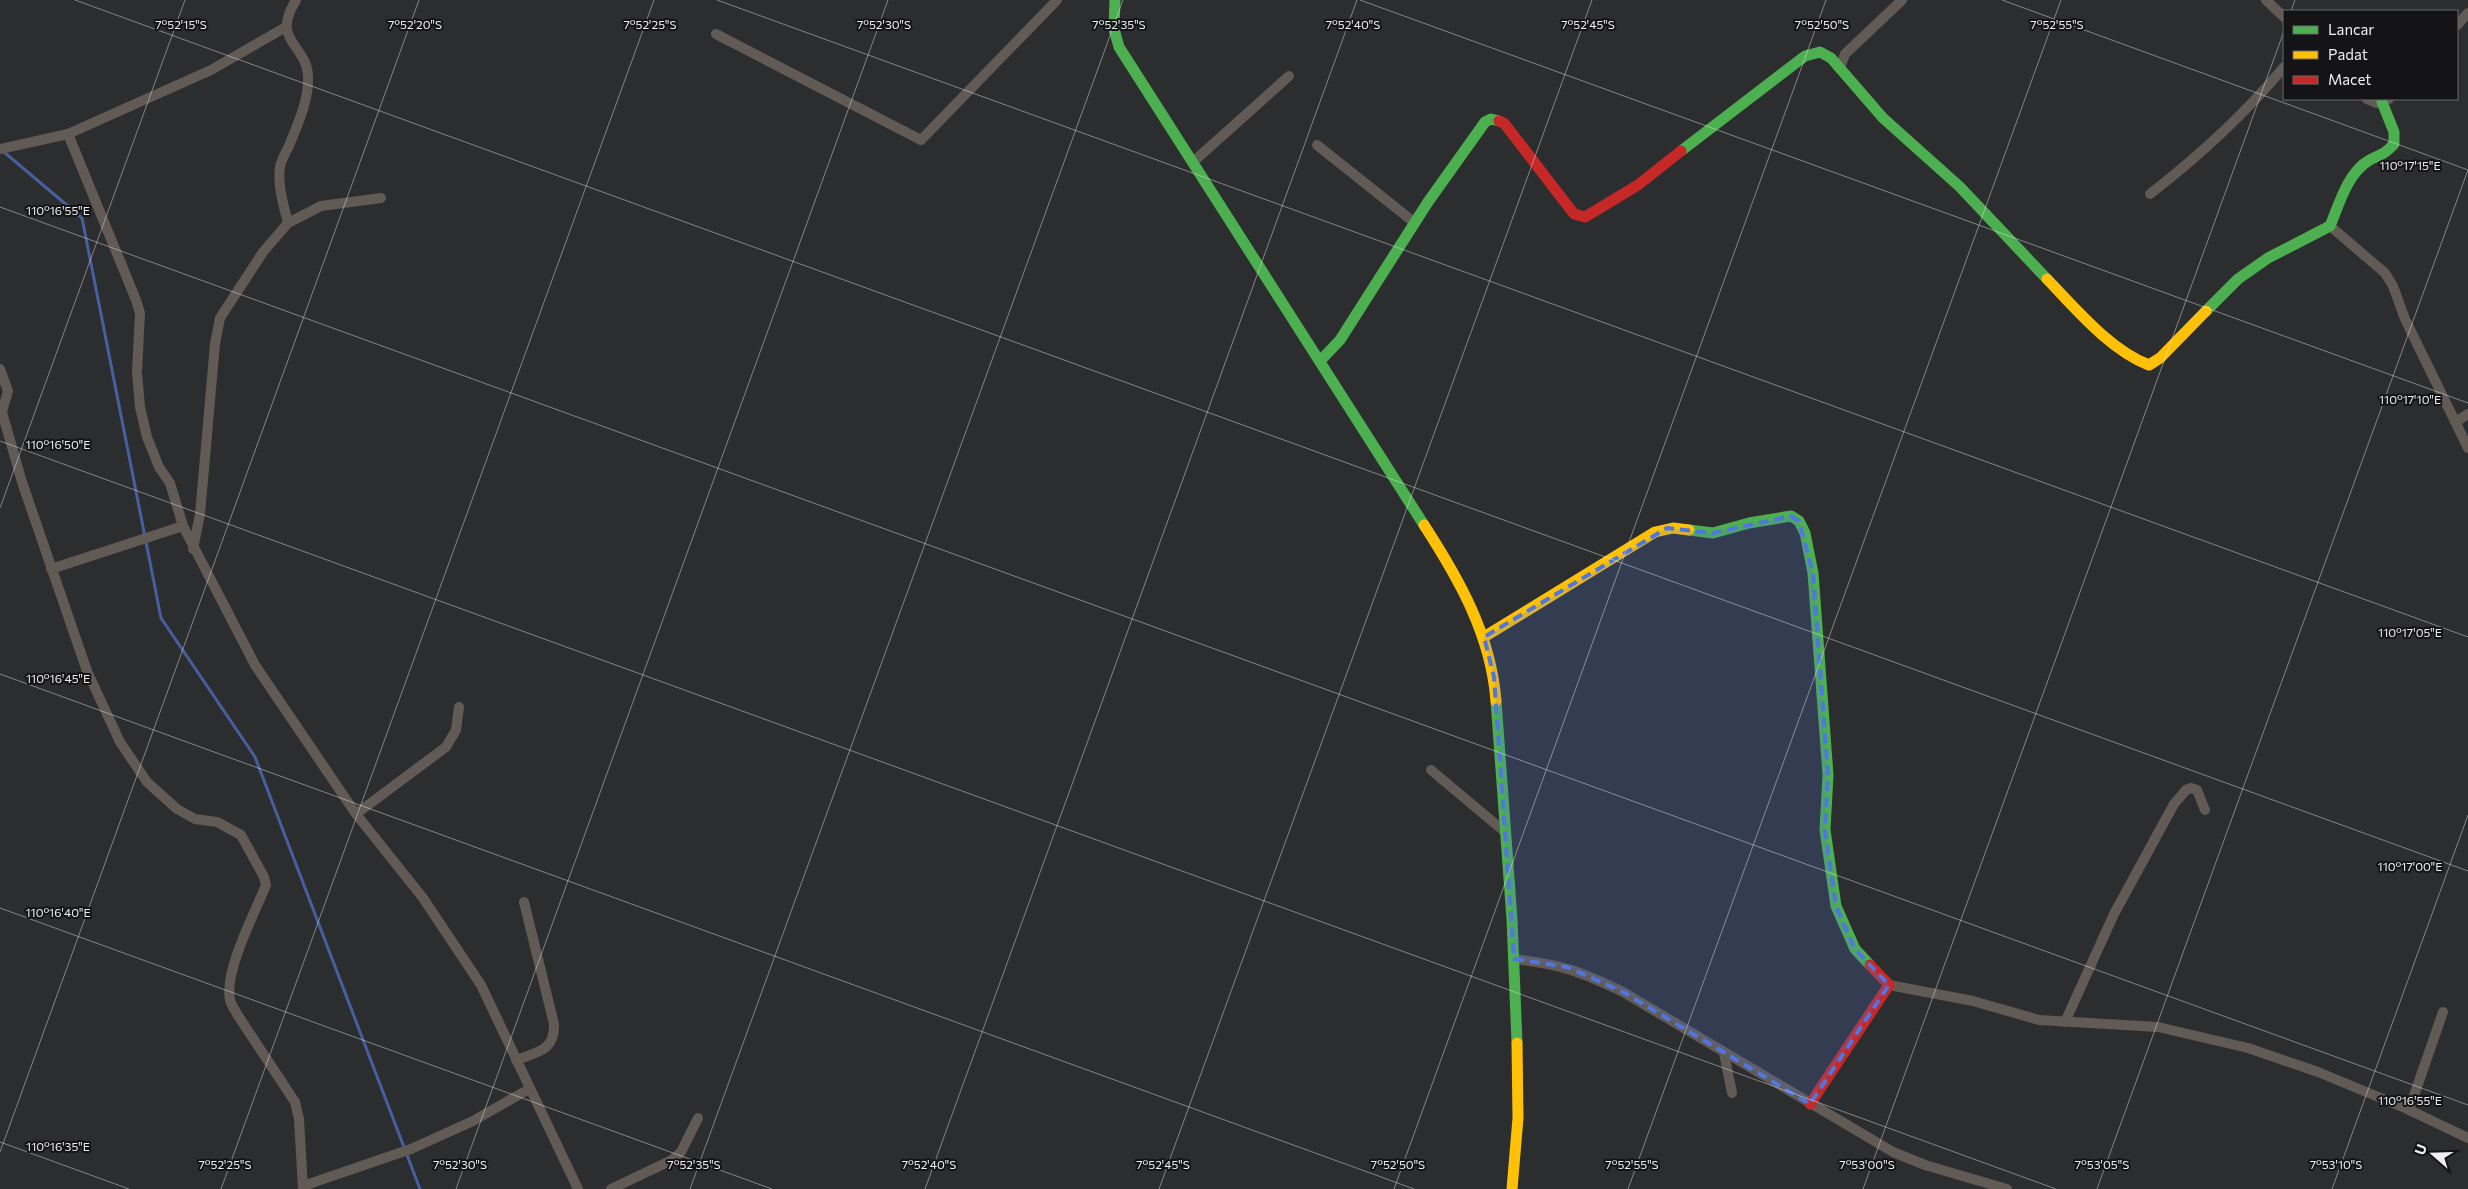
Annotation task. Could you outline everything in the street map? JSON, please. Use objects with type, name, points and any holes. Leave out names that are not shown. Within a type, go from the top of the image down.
[{"type":"street","points":[[288,224],[282,197],[280,167],[305,107],[308,77],[307,66],[288,38],[286,27],[288,15],[296,0]]},
{"type":"street","points":[[716,34],[921,140],[1057,0]]},
{"type":"street","points":[[1115,0],[1114,28],[1120,47],[1447,561],[1477,617],[1484,637],[1494,677],[1514,959],[1520,1094],[1518,1150],[1512,1189]]},
{"type":"street","points":[[1840,68],[1845,54],[1902,0]]},
{"type":"street","points":[[2266,0],[2283,16]]},
{"type":"street","points":[[2458,24],[2468,13]]},
{"type":"street","points":[[0,149],[68,134],[211,70],[286,27]]},
{"type":"street","points":[[1320,361],[1340,340],[1415,223],[1485,122],[1490,119],[1504,123],[1574,214],[1584,217],[1638,185],[1805,56],[1820,52],[1826,54],[1840,68],[1883,118],[1960,187],[2076,310],[2113,343],[2143,364],[2149,365],[2160,358],[2221,294],[2251,269],[2330,226],[2346,190],[2359,170],[2368,161],[2384,155],[2394,144],[2394,132],[2385,101]]},
{"type":"street","points":[[2150,194],[2197,158],[2234,122],[2283,68]]},
{"type":"street","points":[[1193,162],[1289,76]]},
{"type":"street","points":[[68,134],[140,313],[137,372],[147,437],[159,467],[170,483],[183,526],[193,549],[255,665],[356,814],[423,898],[480,985],[578,1189]]},
{"type":"street","points":[[1317,146],[1415,223]]},
{"type":"street","points":[[193,549],[200,514],[217,328],[220,318],[263,252],[288,224],[321,206],[381,198]]},
{"type":"street","points":[[2330,226],[2385,274],[2393,286],[2405,319],[2468,448]]},
{"type":"street","points":[[0,369],[8,391],[2,412],[4,420],[51,569],[87,671],[120,742],[147,782],[187,815],[195,819],[217,822],[236,831],[244,840],[264,877],[266,884],[243,936],[230,982],[230,1000],[237,1014],[296,1102],[299,1119],[303,1187],[411,1149],[474,1121],[529,1089]]},
{"type":"street","points":[[2456,422],[2468,414]]},
{"type":"street","points":[[1484,637],[1655,532],[1673,528],[1713,533],[1761,521],[1791,516],[1800,521],[1805,533],[1813,573],[1828,775],[1825,830],[1836,906],[1855,949],[1889,984],[1973,1001],[2039,1020],[2158,1028],[2248,1048],[2318,1072],[2409,1110],[2468,1138]]},
{"type":"street","points":[[51,569],[183,526]]},
{"type":"street","points":[[356,814],[446,747],[456,730],[459,707]]},
{"type":"street","points":[[1431,770],[1505,832]]},
{"type":"street","points":[[2065,1022],[2114,914],[2174,804],[2186,790],[2191,788],[2197,790],[2205,810]]},
{"type":"street","points":[[516,1060],[547,1048],[555,1035],[554,1024],[524,902]]},
{"type":"street","points":[[1514,959],[1547,963],[1586,974],[1623,992],[1810,1104],[1908,1160],[2007,1189]]},
{"type":"street","points":[[1810,1104],[1889,984]]},
{"type":"street","points":[[2409,1110],[2443,1012]]},
{"type":"street","points":[[1724,1053],[1732,1094]]},
{"type":"street","points":[[611,1189],[672,1160],[681,1152],[698,1118]]},
{"type":"highlighted area","points":[[1791,516],[1799,521],[1813,573],[1828,775],[1825,830],[1836,906],[1855,949],[1889,985],[1810,1104],[1623,992],[1567,967],[1514,959],[1494,677],[1484,637],[1667,528],[1713,533]]},
{"type":"waterway","points":[[4,152],[82,218],[161,618],[255,757],[420,1189]]},
{"type":"traffic: fast","points":[[1115,0],[1114,29],[1119,47],[1424,525]]},
{"type":"traffic: fast","points":[[1681,151],[1805,56],[1820,52],[1831,58],[1883,118],[1960,187],[2047,279]]},
{"type":"traffic: fast","points":[[2206,311],[2238,279],[2268,258],[2330,226],[2344,190],[2354,174],[2368,161],[2384,153],[2394,144],[2394,132],[2382,102]]},
{"type":"traffic: fast","points":[[1320,361],[1340,340],[1428,202],[1485,122],[1491,119],[1499,121]]},
{"type":"traffic: fast","points":[[1689,530],[1713,533],[1749,523],[1791,516],[1799,521],[1805,533],[1813,573],[1828,775],[1825,830],[1836,906],[1855,949],[1870,965]]},
{"type":"traffic: fast","points":[[1496,701],[1512,919],[1517,1043]]},
{"type":"traffic: slow","points":[[2047,279],[2107,339],[2149,365],[2160,358],[2206,311]]},
{"type":"traffic: slow","points":[[1424,525],[1461,587],[1471,608],[1488,653],[1496,701]]},
{"type":"traffic: slow","points":[[1484,637],[1655,532],[1673,528],[1689,530]]},
{"type":"traffic: slow","points":[[1512,1189],[1518,1118],[1517,1043]]},
{"type":"traffic: jam","points":[[1499,121],[1504,123],[1574,214],[1585,217],[1638,185],[1681,151]]},
{"type":"traffic: jam","points":[[1810,1104],[1889,985],[1870,965]]}]
